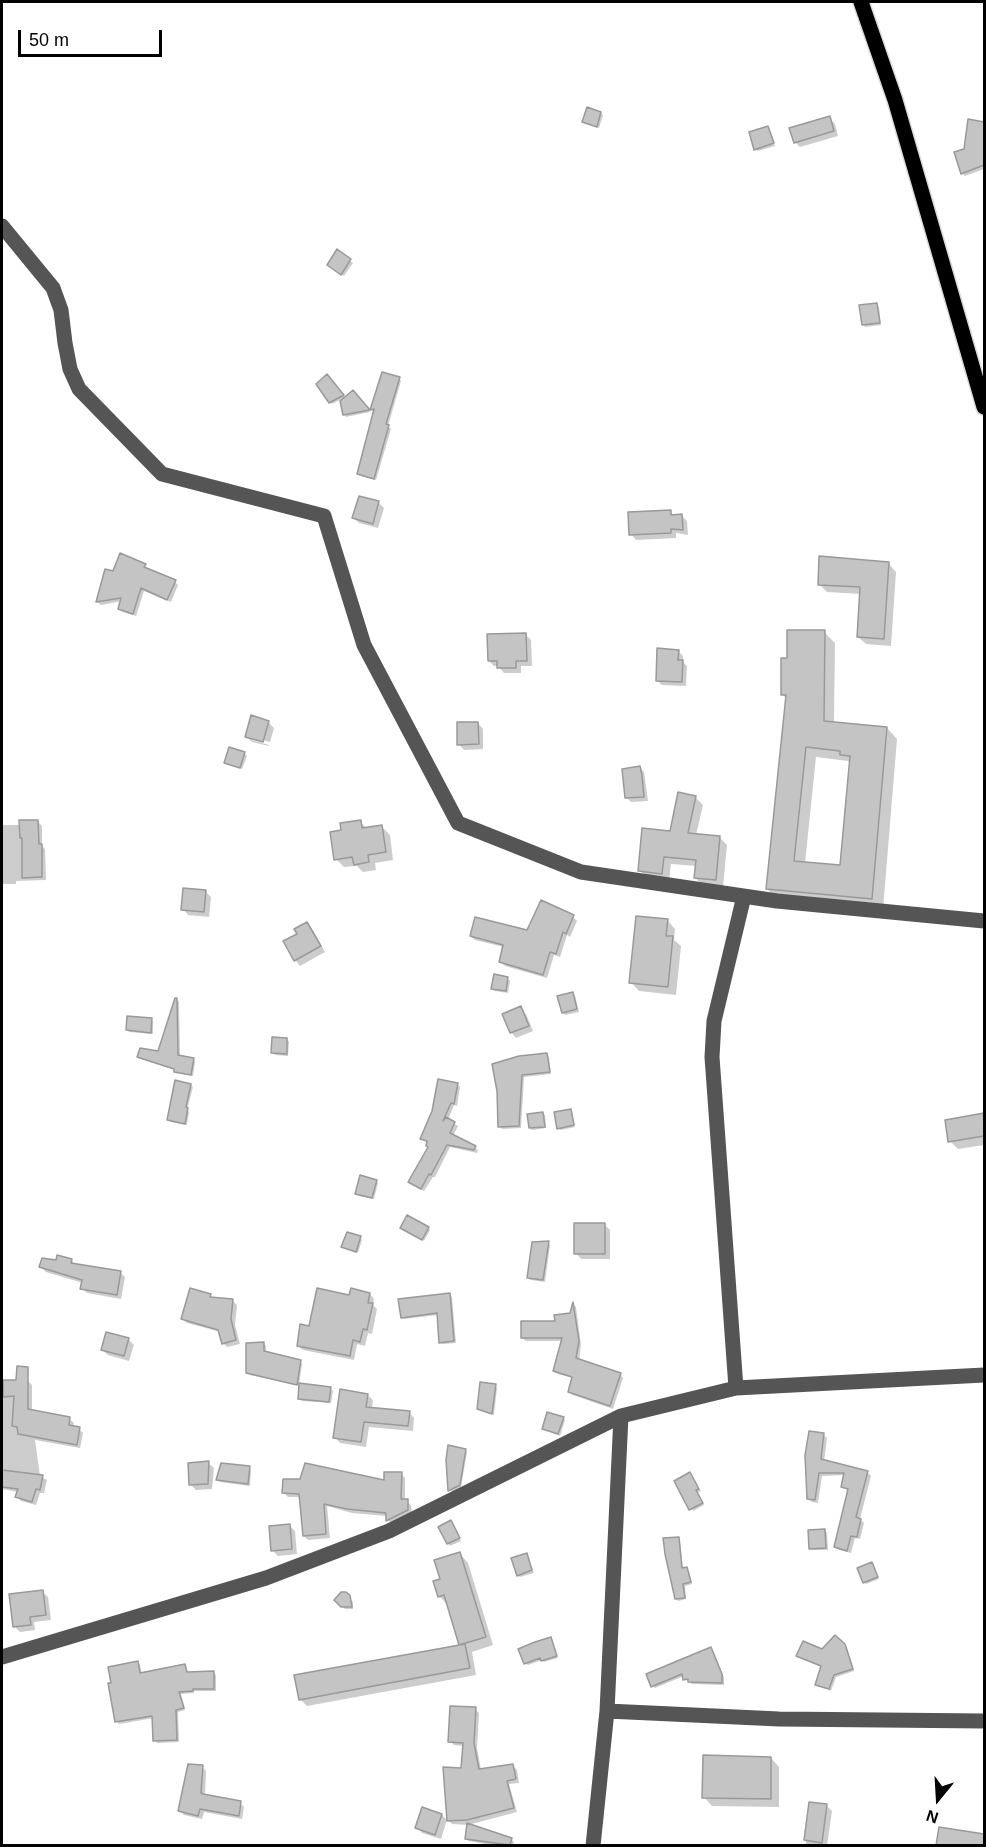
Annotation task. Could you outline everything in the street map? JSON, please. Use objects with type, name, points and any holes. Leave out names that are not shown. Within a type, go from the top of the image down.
[{"type":"main road","points":[[861,2],[895,100],[984,407]]},
{"type":"street","points":[[2,226],[53,288],[61,310],[70,369],[79,389],[162,474],[324,516],[364,645],[458,823],[581,872],[777,901],[984,921]]},
{"type":"street","points":[[736,1388],[712,1057],[714,1021],[744,896]]},
{"type":"street","points":[[2,1657],[266,1578],[389,1531],[621,1416],[736,1388],[984,1375]]},
{"type":"street","points":[[594,1845],[607,1711],[621,1416]]},
{"type":"street","points":[[607,1711],[779,1719],[984,1721]]},
{"type":"building","points":[[587,107],[601,112],[597,127],[582,122]]},
{"type":"building","points":[[830,116],[834,131],[794,143],[789,128]]},
{"type":"building","points":[[968,119],[984,122],[984,165],[961,174],[954,152],[964,149]]},
{"type":"building","points":[[768,126],[774,143],[754,150],[749,132]]},
{"type":"building","points":[[337,249],[351,259],[341,275],[327,265]]},
{"type":"building","points":[[877,303],[880,323],[862,325],[859,305]]},
{"type":"building","points":[[382,372],[400,377],[386,424],[389,425],[374,479],[357,474],[374,409],[370,410]]},
{"type":"building","points":[[327,374],[344,395],[329,403],[316,384]]},
{"type":"building","points":[[353,390],[370,410],[343,415],[340,401]]},
{"type":"building","points":[[359,496],[379,501],[373,524],[352,518]]},
{"type":"building","points":[[671,510],[671,515],[682,514],[683,530],[671,529],[671,533],[629,535],[628,512]]},
{"type":"building","points":[[120,553],[146,564],[144,567],[176,580],[167,600],[141,588],[133,614],[118,609],[121,598],[96,602],[105,569],[113,571]]},
{"type":"building","points":[[819,556],[889,562],[884,639],[857,637],[860,587],[818,585]]},
{"type":"building","points":[[787,630],[825,630],[824,721],[887,727],[872,899],[766,889],[786,695],[781,695],[781,658],[787,658]],"holes":[[[806,747],[840,751],[840,755],[850,756],[840,865],[794,861]]]},
{"type":"building","points":[[526,633],[527,661],[516,661],[516,668],[497,668],[497,661],[488,661],[487,634]]},
{"type":"building","points":[[657,648],[679,650],[678,660],[683,660],[682,682],[656,681]]},
{"type":"building","points":[[251,715],[269,721],[263,742],[245,737]]},
{"type":"building","points":[[457,722],[478,722],[479,744],[457,745]]},
{"type":"building","points":[[229,747],[245,752],[240,768],[224,763]]},
{"type":"building","points":[[640,766],[644,797],[625,798],[622,769]]},
{"type":"building","points":[[678,792],[696,796],[688,833],[720,836],[716,880],[694,878],[696,860],[664,857],[662,874],[638,871],[642,828],[670,831]]},
{"type":"building","points":[[19,820],[38,820],[39,844],[42,844],[42,877],[22,878],[22,838],[20,838]]},
{"type":"building","points":[[361,820],[362,828],[382,825],[386,852],[368,855],[369,862],[354,865],[352,857],[334,860],[330,832],[341,830],[340,823]]},
{"type":"building","points":[[183,888],[206,890],[204,912],[181,910]]},
{"type":"building","points":[[541,900],[574,915],[566,934],[563,932],[556,954],[550,952],[543,975],[499,962],[503,945],[470,936],[475,917],[527,930]]},
{"type":"building","points":[[636,916],[668,919],[666,936],[673,936],[668,987],[629,983]]},
{"type":"building","points":[[307,922],[321,946],[294,961],[283,941],[297,934],[294,929]]},
{"type":"building","points":[[494,974],[508,977],[506,991],[491,989]]},
{"type":"building","points":[[573,992],[577,1009],[562,1013],[557,996]]},
{"type":"building","points":[[175,998],[177,998],[178,1055],[194,1058],[191,1075],[174,1072],[174,1069],[137,1057],[140,1048],[158,1051]]},
{"type":"building","points":[[521,1006],[529,1026],[510,1033],[502,1014]]},
{"type":"building","points":[[127,1016],[152,1018],[151,1033],[126,1030]]},
{"type":"building","points":[[272,1037],[287,1038],[287,1054],[271,1053]]},
{"type":"building","points":[[547,1053],[550,1072],[522,1075],[519,1126],[498,1127],[497,1091],[492,1064],[519,1056]]},
{"type":"building","points":[[438,1079],[458,1083],[454,1104],[451,1103],[443,1121],[446,1117],[455,1122],[450,1133],[476,1146],[474,1150],[447,1145],[421,1189],[408,1182],[428,1147],[426,1146],[427,1141],[420,1139],[432,1111]]},
{"type":"building","points":[[175,1080],[191,1084],[185,1124],[167,1120]]},
{"type":"building","points":[[571,1109],[574,1125],[557,1129],[554,1112]]},
{"type":"building","points":[[543,1112],[545,1127],[529,1128],[527,1114]]},
{"type":"building","points":[[984,1113],[984,1136],[948,1142],[945,1120]]},
{"type":"building","points":[[360,1175],[377,1180],[372,1198],[355,1194]]},
{"type":"building","points":[[407,1215],[429,1227],[422,1240],[400,1228]]},
{"type":"building","points":[[574,1223],[605,1223],[605,1254],[574,1254]]},
{"type":"building","points":[[347,1232],[361,1236],[356,1252],[341,1247]]},
{"type":"building","points":[[549,1241],[543,1280],[527,1278],[532,1242]]},
{"type":"building","points":[[57,1255],[72,1259],[71,1263],[121,1271],[117,1295],[80,1289],[82,1280],[39,1267],[42,1258],[56,1260]]},
{"type":"building","points":[[190,1288],[211,1294],[210,1297],[233,1299],[231,1319],[236,1340],[222,1344],[218,1330],[181,1319]]},
{"type":"building","points":[[317,1288],[349,1295],[351,1288],[370,1293],[368,1303],[373,1303],[367,1330],[363,1329],[360,1342],[353,1340],[350,1356],[297,1346],[300,1324],[309,1326]]},
{"type":"building","points":[[450,1293],[454,1341],[439,1343],[437,1313],[401,1318],[398,1299]]},
{"type":"building","points":[[573,1302],[579,1341],[576,1358],[621,1373],[610,1406],[568,1392],[572,1377],[553,1371],[562,1338],[521,1338],[521,1321],[555,1321],[554,1315],[570,1313]]},
{"type":"building","points":[[106,1332],[129,1338],[124,1356],[101,1350]]},
{"type":"building","points":[[264,1342],[264,1351],[301,1360],[297,1385],[246,1373],[246,1343]]},
{"type":"building","points":[[17,1366],[28,1367],[28,1409],[70,1417],[69,1425],[80,1427],[77,1445],[18,1434],[17,1427],[12,1426],[14,1396],[3,1397],[3,1380],[16,1380]]},
{"type":"building","points":[[480,1382],[496,1384],[492,1414],[477,1409]]},
{"type":"building","points":[[299,1383],[331,1387],[329,1402],[298,1399]]},
{"type":"building","points":[[340,1389],[368,1394],[366,1407],[410,1411],[408,1426],[364,1422],[361,1442],[333,1438]]},
{"type":"building","points":[[547,1412],[564,1417],[558,1434],[542,1429]]},
{"type":"building","points":[[809,1431],[824,1433],[821,1459],[868,1471],[856,1517],[861,1519],[857,1537],[851,1536],[847,1551],[834,1547],[848,1489],[841,1487],[844,1473],[819,1473],[815,1500],[807,1499],[805,1455]]},
{"type":"building","points":[[448,1445],[466,1449],[460,1485],[448,1491],[446,1460]]},
{"type":"building","points":[[209,1461],[208,1484],[189,1485],[188,1463]]},
{"type":"building","points":[[221,1463],[250,1466],[248,1484],[216,1480]]},
{"type":"building","points":[[305,1463],[384,1480],[384,1472],[402,1472],[401,1499],[408,1499],[408,1510],[386,1521],[386,1513],[324,1504],[326,1534],[303,1536],[299,1494],[282,1493],[283,1479],[300,1479]]},
{"type":"building","points":[[2,1470],[43,1475],[40,1490],[36,1489],[32,1502],[15,1497],[18,1489],[2,1487]]},
{"type":"building","points":[[690,1472],[703,1503],[689,1510],[674,1481]]},
{"type":"building","points":[[451,1520],[460,1538],[447,1544],[438,1527]]},
{"type":"building","points":[[290,1524],[292,1549],[271,1551],[269,1526]]},
{"type":"building","points":[[825,1529],[826,1548],[809,1549],[808,1530]]},
{"type":"building","points":[[679,1537],[682,1568],[687,1567],[691,1582],[683,1584],[685,1598],[675,1599],[663,1538]]},
{"type":"building","points":[[460,1552],[486,1637],[459,1645],[444,1595],[438,1597],[433,1581],[440,1579],[434,1560]]},
{"type":"building","points":[[527,1553],[532,1570],[517,1576],[511,1558]]},
{"type":"building","points":[[872,1562],[878,1577],[863,1583],[857,1568]]},
{"type":"building","points":[[43,1590],[46,1615],[30,1617],[31,1625],[13,1627],[9,1594]]},
{"type":"building","points":[[341,1592],[350,1595],[352,1607],[341,1607],[334,1600]]},
{"type":"building","points":[[835,1635],[845,1644],[853,1669],[834,1675],[829,1689],[815,1685],[821,1666],[796,1656],[803,1641],[822,1649]]},
{"type":"building","points":[[551,1637],[557,1656],[541,1661],[540,1658],[524,1664],[518,1649]]},
{"type":"building","points":[[465,1644],[470,1668],[299,1700],[294,1675]]},
{"type":"building","points":[[711,1647],[722,1674],[722,1683],[688,1682],[688,1679],[683,1680],[682,1674],[651,1687],[646,1674]]},
{"type":"building","points":[[138,1661],[140,1673],[185,1664],[187,1672],[214,1671],[214,1689],[179,1692],[184,1708],[176,1710],[177,1740],[153,1741],[152,1716],[115,1722],[108,1683],[111,1683],[108,1667]]},
{"type":"building","points":[[450,1706],[476,1707],[474,1743],[479,1769],[513,1764],[516,1779],[507,1781],[514,1808],[467,1820],[447,1821],[443,1767],[461,1768],[463,1743],[448,1742]]},
{"type":"building","points":[[703,1755],[771,1757],[771,1799],[702,1798]]},
{"type":"building","points":[[188,1764],[203,1765],[201,1793],[241,1801],[239,1816],[200,1809],[198,1816],[178,1811]]},
{"type":"building","points":[[809,1802],[827,1804],[822,1843],[804,1840]]},
{"type":"building","points":[[422,1807],[442,1814],[435,1835],[415,1828]]},
{"type":"building","points":[[467,1823],[512,1838],[510,1845],[465,1839]]},
{"type":"building","points":[[939,1827],[984,1834],[984,1845],[936,1845]]}]
